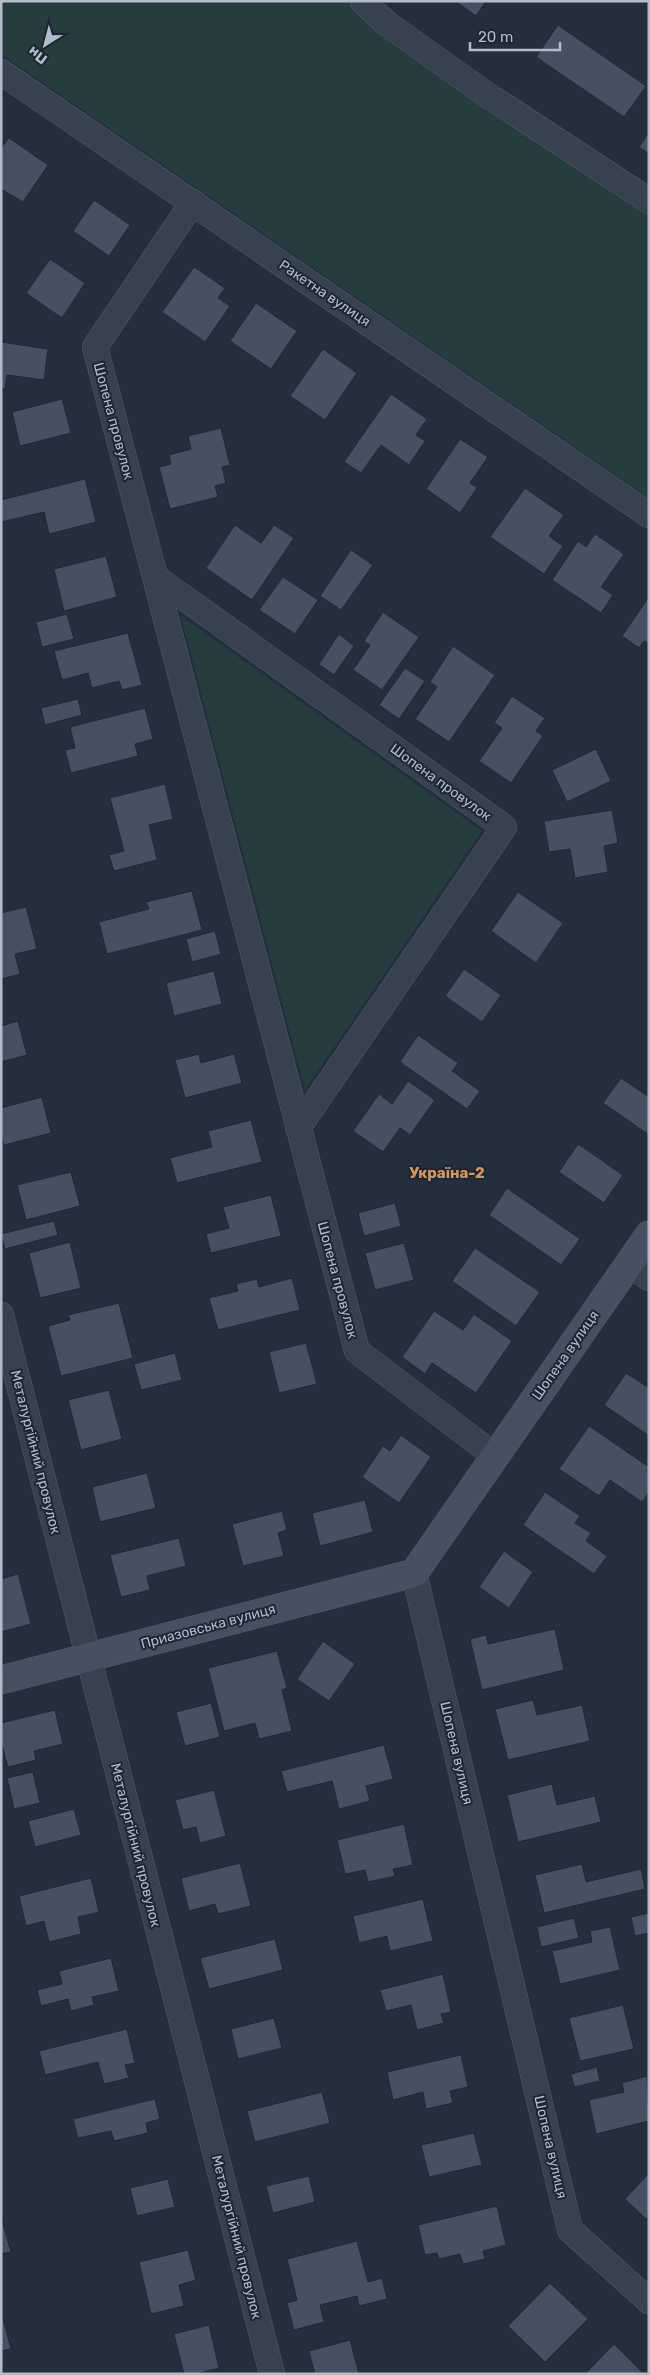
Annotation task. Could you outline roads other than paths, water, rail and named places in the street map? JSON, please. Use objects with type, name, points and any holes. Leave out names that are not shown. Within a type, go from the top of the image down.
[{"type":"street","points":[[363,1],[386,22],[480,90],[649,201]]},
{"type":"street","name":"Ракетна вулиця","points":[[1,72],[649,515]]},
{"type":"street","name":"Шопена провулок","points":[[193,202],[95,347],[357,1351],[495,1456]]},
{"type":"street","name":"Шопена провулок","points":[[155,577],[504,827],[298,1128]]},
{"type":"street","name":"Шопена вулиця","points":[[649,1235],[639,1271],[495,1456],[414,1573],[570,2230],[649,2301]]},
{"type":"street","name":"Металургійний провулок","points":[[1,1315],[272,2374]]},
{"type":"street","name":"Приазовська вулиця","points":[[1,1680],[414,1573]]},
{"type":"district","name":"Україна-2","points":[[447,1173]]}]
